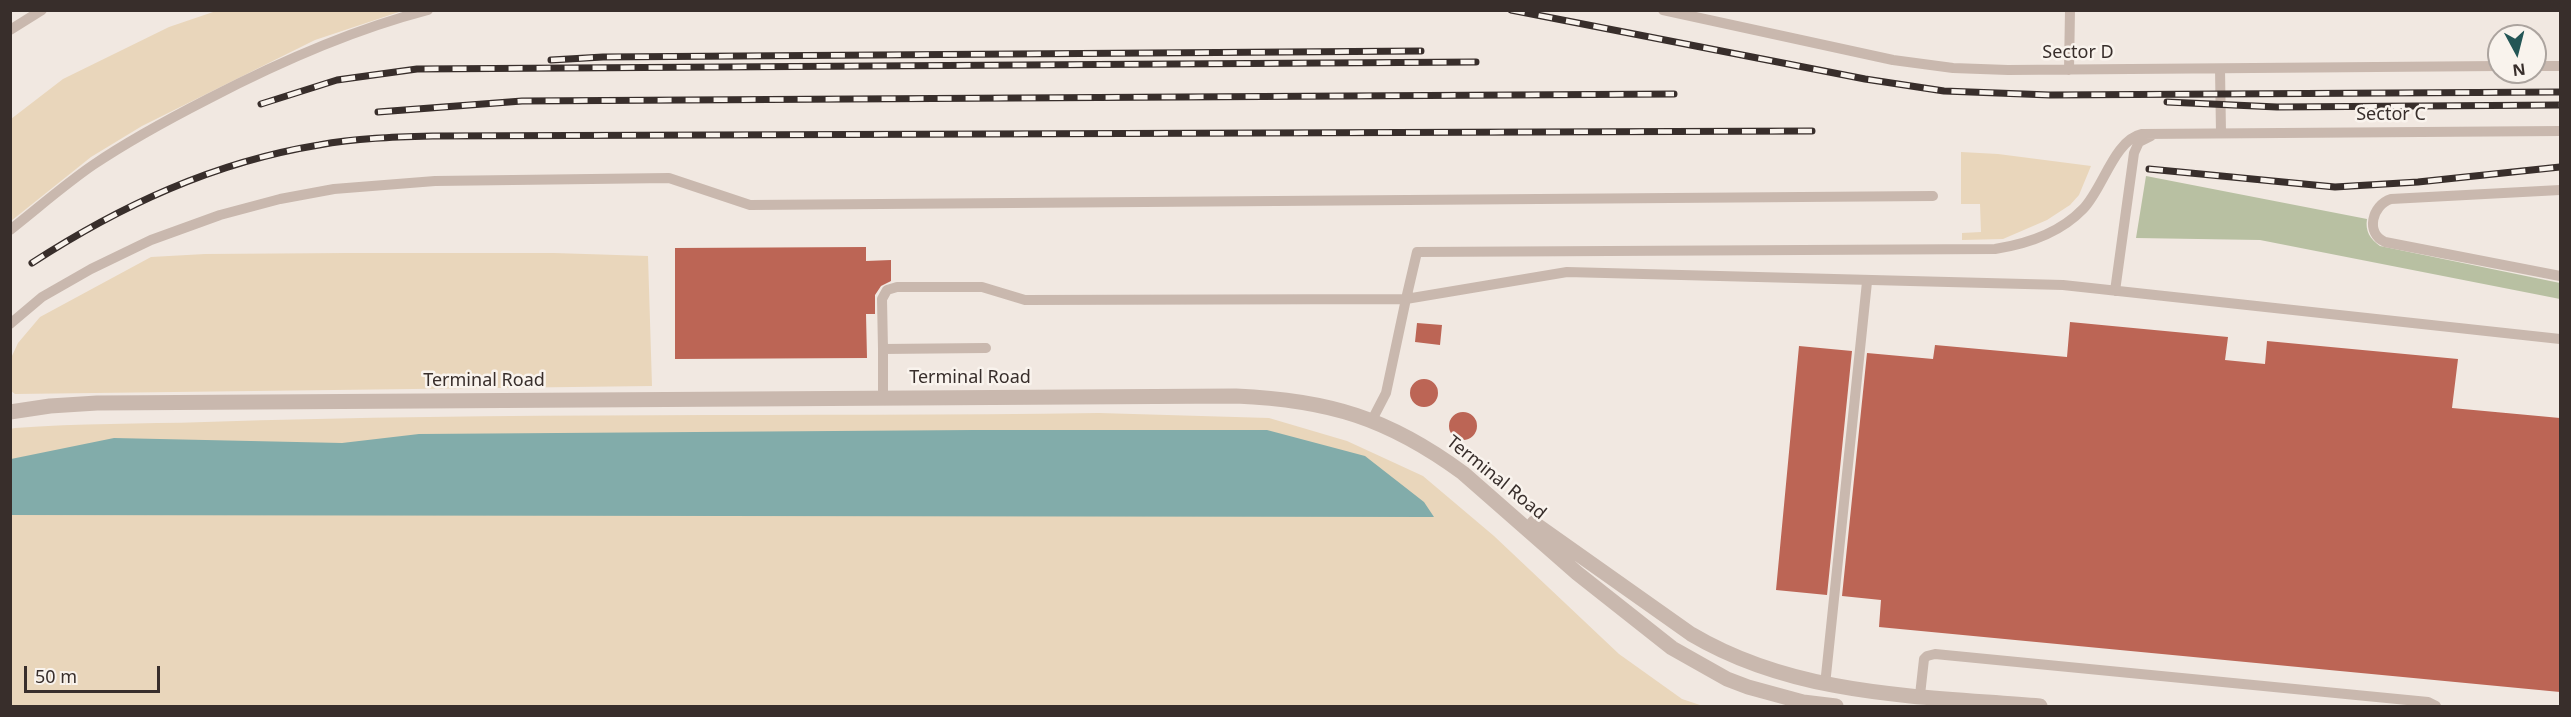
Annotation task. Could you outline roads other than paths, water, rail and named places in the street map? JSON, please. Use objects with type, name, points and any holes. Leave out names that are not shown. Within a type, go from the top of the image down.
[{"type":"street","name":"Terminal Road","points":[[10,412],[50,406],[97,403],[883,398],[1270,397],[1327,406],[1372,420],[1433,451],[1463,473],[1577,573],[1672,648],[1703,666],[1748,687],[1803,702],[1836,706]]},
{"type":"street","points":[[1463,473],[1665,617],[1707,644],[1767,670],[1826,686],[2040,706]]},
{"type":"lane","points":[[10,30],[42,10]]},
{"type":"lane","points":[[10,230],[92,165],[152,128],[230,87],[314,48],[385,22],[428,10]]},
{"type":"lane","name":"Sector D","points":[[1663,10],[1893,60],[1953,69],[2487,66]]},
{"type":"lane","points":[[2069,70],[2070,10]]},
{"type":"lane","points":[[2220,69],[2221,133]]},
{"type":"lane","name":"Sector C","points":[[1406,298],[1418,252],[1995,249],[2012,247],[2053,231],[2082,210],[2091,200],[2123,145],[2130,137],[2142,134],[2560,131]]},
{"type":"lane","points":[[2115,291],[2136,147],[2145,138],[2166,134]]},
{"type":"lane","points":[[10,324],[42,297],[91,269],[151,240],[220,215],[280,199],[333,189],[388,183],[669,178],[750,205],[1933,196]]},
{"type":"lane","points":[[2560,190],[2391,199],[2381,203],[2376,209],[2373,228],[2376,237],[2385,242],[2560,276]]},
{"type":"lane","points":[[883,398],[882,298],[887,290],[897,287],[982,287],[1025,300],[1406,298],[1566,272],[1867,282],[2063,285],[2560,339]]},
{"type":"lane","points":[[1826,686],[1867,282]]},
{"type":"lane","points":[[1372,420],[1386,393],[1406,298]]},
{"type":"lane","points":[[883,349],[986,348]]},
{"type":"lane","points":[[1920,696],[1924,659],[1935,654],[2428,702],[2436,706]]},
{"type":"water","points":[[1267,430],[1365,456],[1424,502],[1434,517],[11,515],[11,459],[114,438],[342,443],[419,434]]},
{"type":"railway","points":[[1511,10],[1865,79],[1944,91],[2050,95],[2560,92]]},
{"type":"railway","points":[[551,60],[603,57],[1421,51]]},
{"type":"railway","points":[[261,104],[337,80],[417,69],[1476,62]]},
{"type":"railway","points":[[378,112],[522,101],[1674,94]]},
{"type":"railway","points":[[2167,102],[2277,107],[2560,105]]},
{"type":"railway","points":[[32,263],[65,242],[134,205],[205,175],[280,153],[376,138],[1812,131]]},
{"type":"railway","points":[[2149,169],[2335,187],[2418,182],[2560,167]]}]
